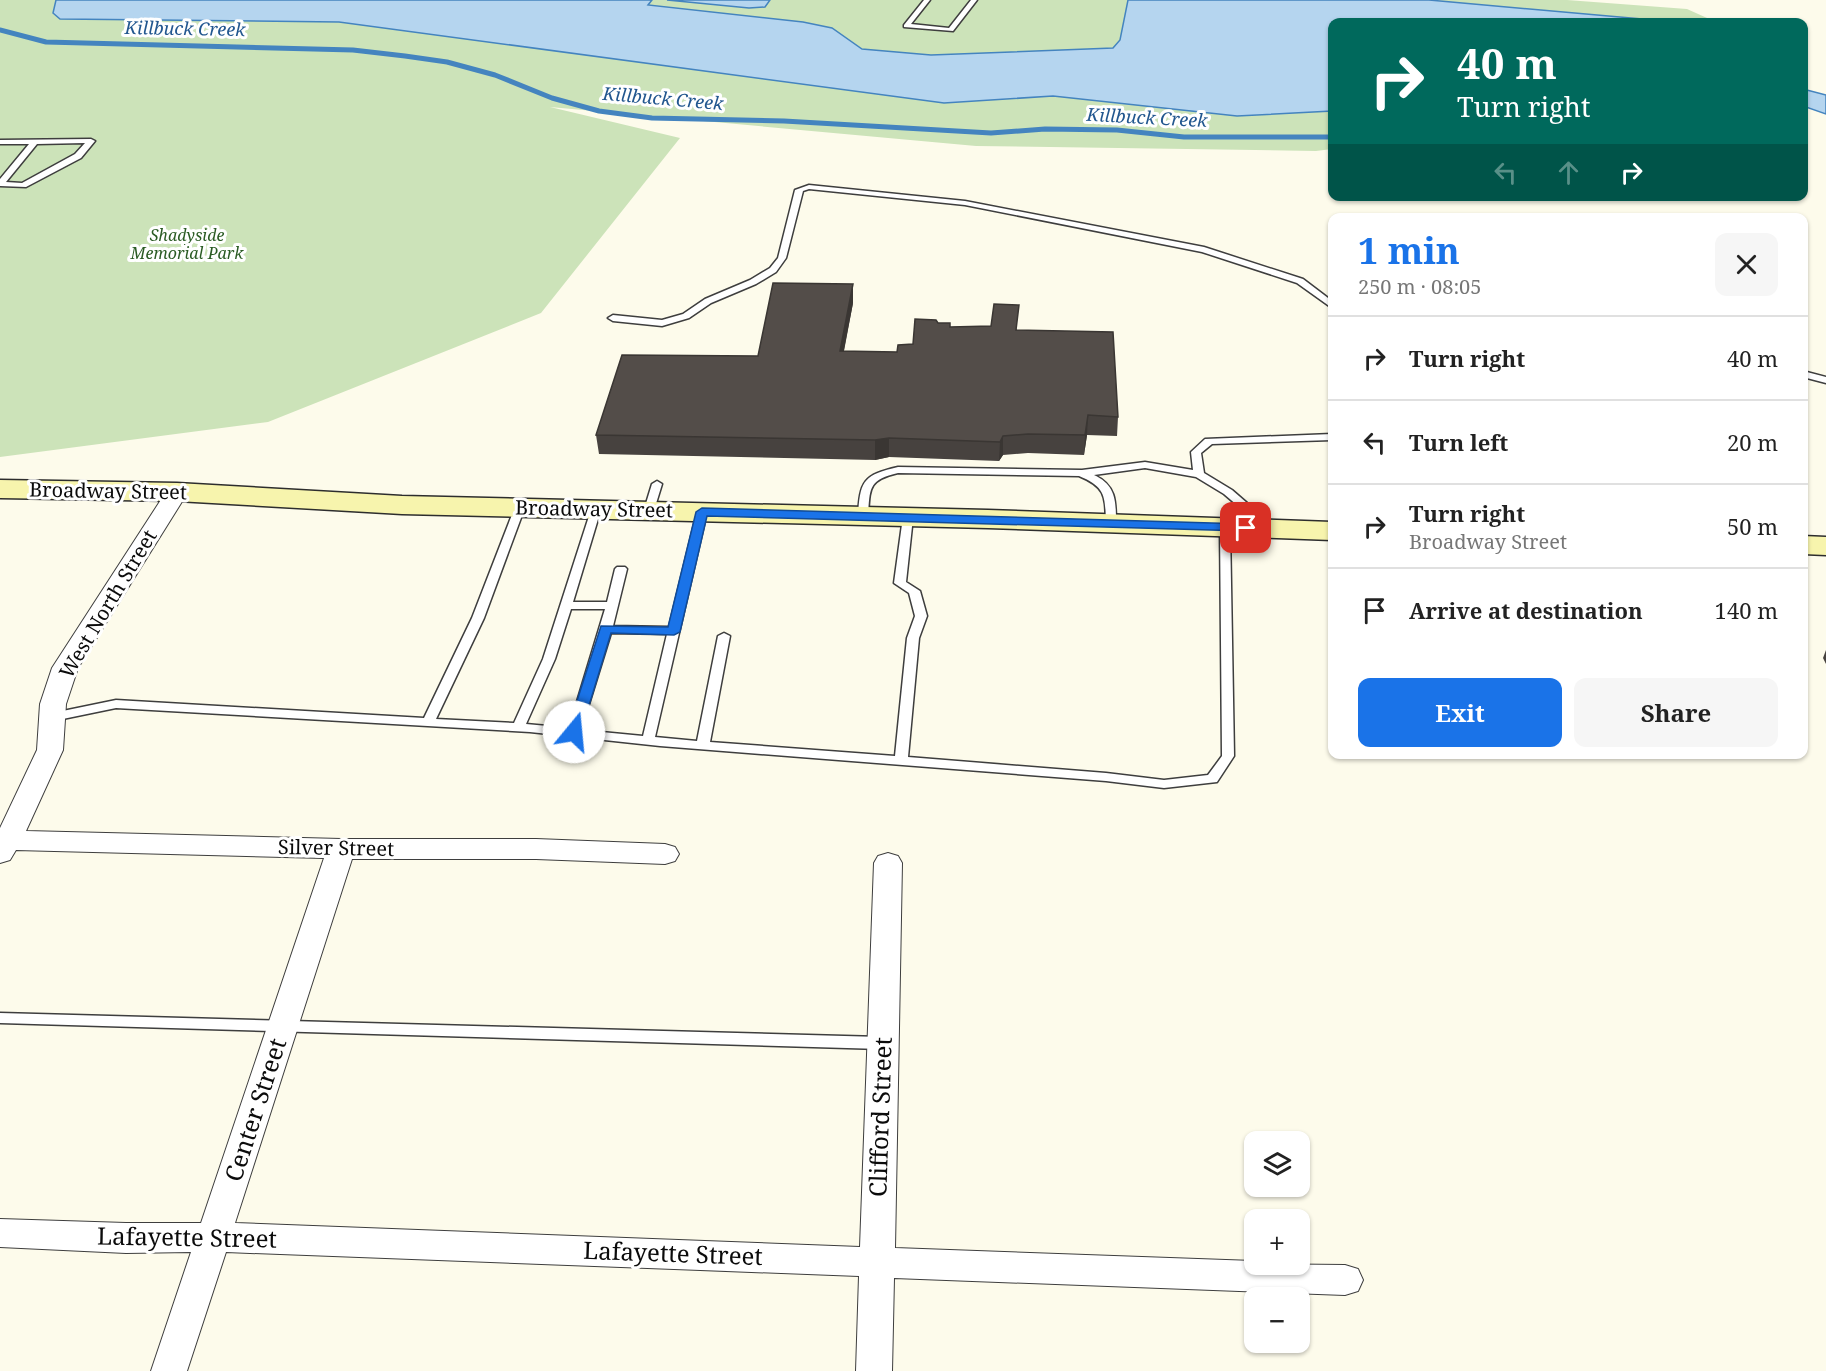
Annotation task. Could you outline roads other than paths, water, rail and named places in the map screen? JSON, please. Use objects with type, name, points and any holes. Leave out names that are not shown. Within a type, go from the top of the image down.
[{"type":"main road","name":"Broadway Street","points":[[0,489],[177,492],[402,505],[596,509],[653,497],[702,512],[1328,531]]},
{"type":"main road","points":[[1808,545],[1826,546]]},
{"type":"street","name":"West North Street","points":[[3,847],[19,819],[50,750],[53,704],[65,668],[177,492]]},
{"type":"street","name":"Silver Street","points":[[3,847],[536,849],[665,854]]},
{"type":"street","name":"Center Street","points":[[169,1371],[341,849]]},
{"type":"street","name":"Clifford Street","points":[[874,1371],[888,863]]},
{"type":"street","name":"Lafayette Street","points":[[0,1233],[126,1238],[215,1237],[1345,1280]]},
{"type":"lane","points":[[927,0],[906,26],[951,30],[974,0]]},
{"type":"lane","points":[[0,142],[91,141],[78,156],[23,185],[1,184]]},
{"type":"lane","points":[[1,184],[35,142]]},
{"type":"lane","points":[[613,318],[662,323],[686,316],[708,301],[753,282],[773,270],[782,258],[799,190],[808,188],[965,203],[1204,250],[1300,281],[1328,302]]},
{"type":"lane","points":[[1808,375],[1826,380]]},
{"type":"lane","points":[[1199,474],[1196,452],[1209,441],[1328,437]]},
{"type":"lane","points":[[53,717],[116,704],[518,727],[648,740],[1106,777],[1164,784],[1212,779],[1228,756],[1236,527],[1243,505],[1228,492],[1199,474],[1145,465],[1082,473],[898,470],[875,474],[865,486],[863,516]]},
{"type":"lane","points":[[1082,473],[1100,479],[1110,492],[1111,523]]},
{"type":"lane","points":[[428,723],[478,618],[520,507]]},
{"type":"lane","points":[[518,727],[549,659],[596,509]]},
{"type":"lane","points":[[648,740],[702,512]]},
{"type":"lane","points":[[901,760],[913,638],[921,616],[914,591],[900,583],[908,517]]},
{"type":"lane","points":[[574,732],[606,629],[621,569]]},
{"type":"lane","points":[[566,605],[611,606]]},
{"type":"lane","points":[[606,629],[674,632]]},
{"type":"lane","points":[[703,744],[723,636]]},
{"type":"lane","points":[[0,1018],[883,1043]]},
{"type":"water","points":[[56,0],[652,0],[648,5],[803,22],[832,28],[862,49],[931,55],[1113,48],[1120,40],[1128,0],[1429,0],[1631,18],[1328,18],[1328,111],[1237,116],[1053,96],[944,103],[339,22],[60,19],[53,13]]},
{"type":"water","points":[[667,0],[770,0],[765,7],[749,8]]},
{"type":"water","points":[[1808,90],[1826,95],[1826,114],[1808,108]]},
{"type":"waterway","name":"Killbuck Creek","points":[[0,30],[46,42],[353,50],[405,56],[447,62],[495,75],[552,98],[599,111],[652,118],[784,121],[991,133],[1045,129],[1117,130],[1184,137],[1328,137]]},
{"type":"park label","name":"Shadyside Memorial Park","points":[[187,244]]}]
